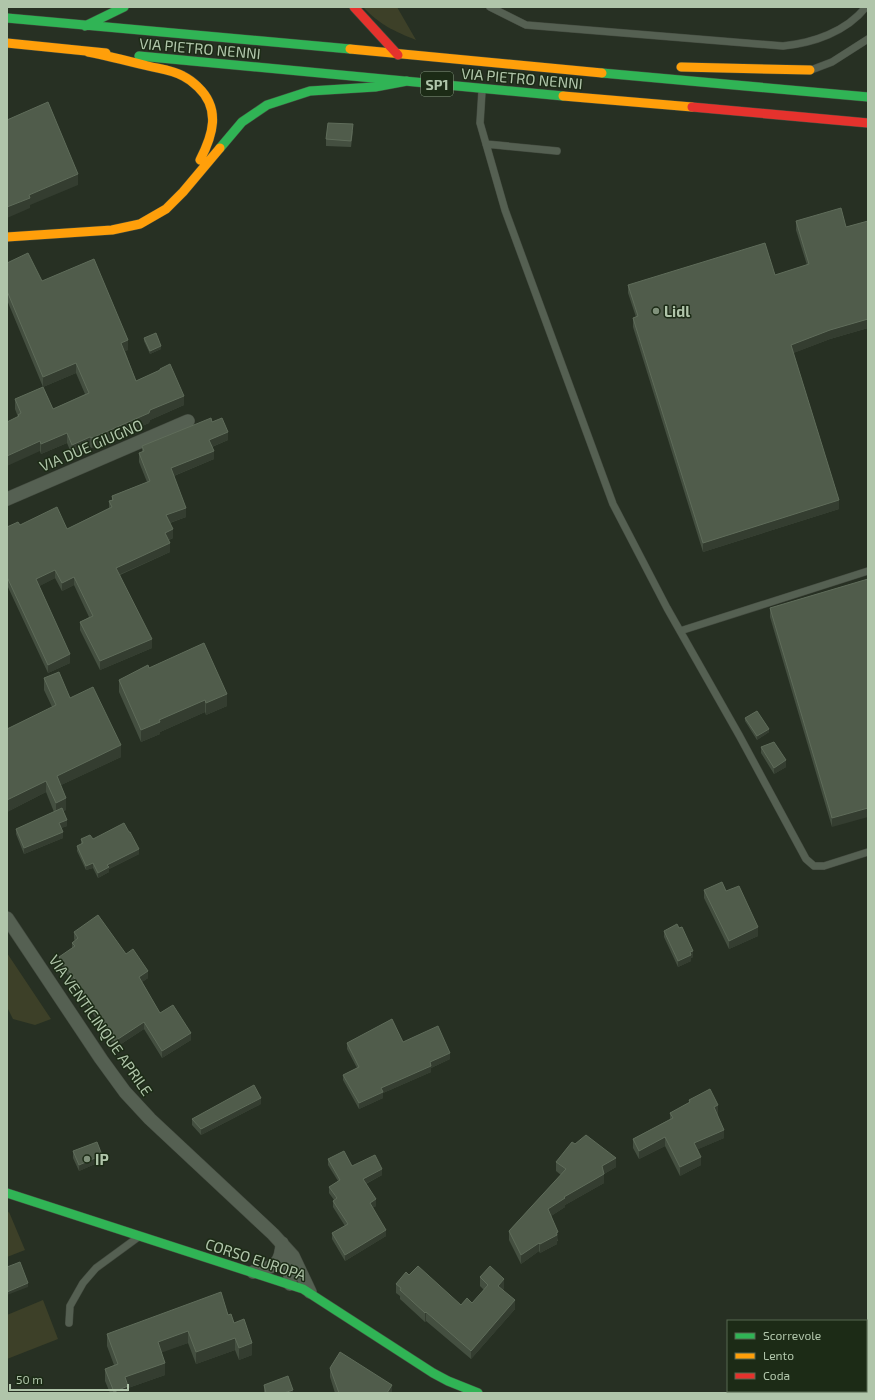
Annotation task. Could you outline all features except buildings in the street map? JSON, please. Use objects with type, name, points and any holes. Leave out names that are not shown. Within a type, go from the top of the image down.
[{"type":"main road","points":[[85,26],[124,7]]},
{"type":"main road","points":[[354,7],[398,55]]},
{"type":"main road","name":"VIA PIETRO NENNI","points":[[7,18],[868,97]]},
{"type":"main road","name":"VIA PIETRO NENNI","points":[[7,43],[482,89],[868,123]]},
{"type":"main road","points":[[88,52],[175,72],[189,79],[206,96],[212,114],[212,136],[182,192]]},
{"type":"main road","points":[[554,69],[599,64]]},
{"type":"main road","points":[[671,66],[810,70]]},
{"type":"main road","points":[[7,236],[112,230],[140,224],[166,209],[242,122],[267,104],[310,91],[374,87],[406,81]]},
{"type":"main road","name":"CORSO EUROPA","points":[[7,1193],[290,1284],[310,1292],[433,1373],[448,1381],[478,1393]]},
{"type":"street","name":"VIA DUE GIUGNO","points":[[7,499],[188,421]]},
{"type":"street","name":"VIA VENTICINQUE APRILE","points":[[7,918],[124,1092],[150,1119],[282,1244],[293,1256],[310,1292]]},
{"type":"street","name":"VIA VENTICINQUE APRILE","points":[[282,1244],[289,1259],[290,1284]]},
{"type":"street","points":[[253,1272],[265,1269],[277,1263],[281,1255],[282,1244]]},
{"type":"street","points":[[290,1284],[296,1276],[299,1267]]},
{"type":"lane","points":[[490,7],[526,25],[783,46],[805,43],[837,32],[866,7]]},
{"type":"lane","points":[[810,70],[832,62],[868,39]]},
{"type":"lane","points":[[482,89],[480,123],[505,210],[613,504],[667,608],[739,735],[806,859],[814,866],[824,866],[868,852]]},
{"type":"lane","points":[[486,144],[557,151]]},
{"type":"lane","points":[[680,631],[868,571]]},
{"type":"lane","points":[[69,1323],[70,1306],[83,1283],[96,1268],[140,1236]]},
{"type":"green space","points":[[363,7],[397,7],[416,40],[388,27]]},
{"type":"green space","points":[[7,953],[51,1019],[35,1025],[13,1019],[7,1007]]},
{"type":"green space","points":[[9,1212],[25,1250],[7,1257],[7,1213]]},
{"type":"green space","points":[[43,1300],[58,1339],[7,1359],[7,1315]]},
{"type":"traffic: fast","points":[[85,26],[124,7]]},
{"type":"traffic: fast","points":[[7,18],[350,49]]},
{"type":"traffic: fast","points":[[139,56],[563,96]]},
{"type":"traffic: fast","points":[[602,73],[868,97]]},
{"type":"traffic: fast","points":[[220,148],[242,122],[267,105],[310,91],[375,87],[407,81]]},
{"type":"traffic: fast","points":[[7,1193],[303,1289],[433,1373],[448,1381],[478,1393]]},
{"type":"traffic: slow","points":[[7,43],[106,53]]},
{"type":"traffic: slow","points":[[350,49],[602,73]]},
{"type":"traffic: slow","points":[[88,52],[170,71],[185,77],[196,85],[205,95],[210,104],[212,113],[211,132],[205,151],[200,160]]},
{"type":"traffic: slow","points":[[681,67],[810,70]]},
{"type":"traffic: slow","points":[[563,96],[692,107]]},
{"type":"traffic: slow","points":[[7,237],[112,230],[140,224],[166,209],[183,192],[220,148]]},
{"type":"traffic: jam","points":[[354,7],[398,55]]},
{"type":"traffic: jam","points":[[692,107],[868,123]]},
{"type":"place","name":"Lidl","points":[[656,311]]},
{"type":"place","name":"IP","points":[[87,1159]]}]
